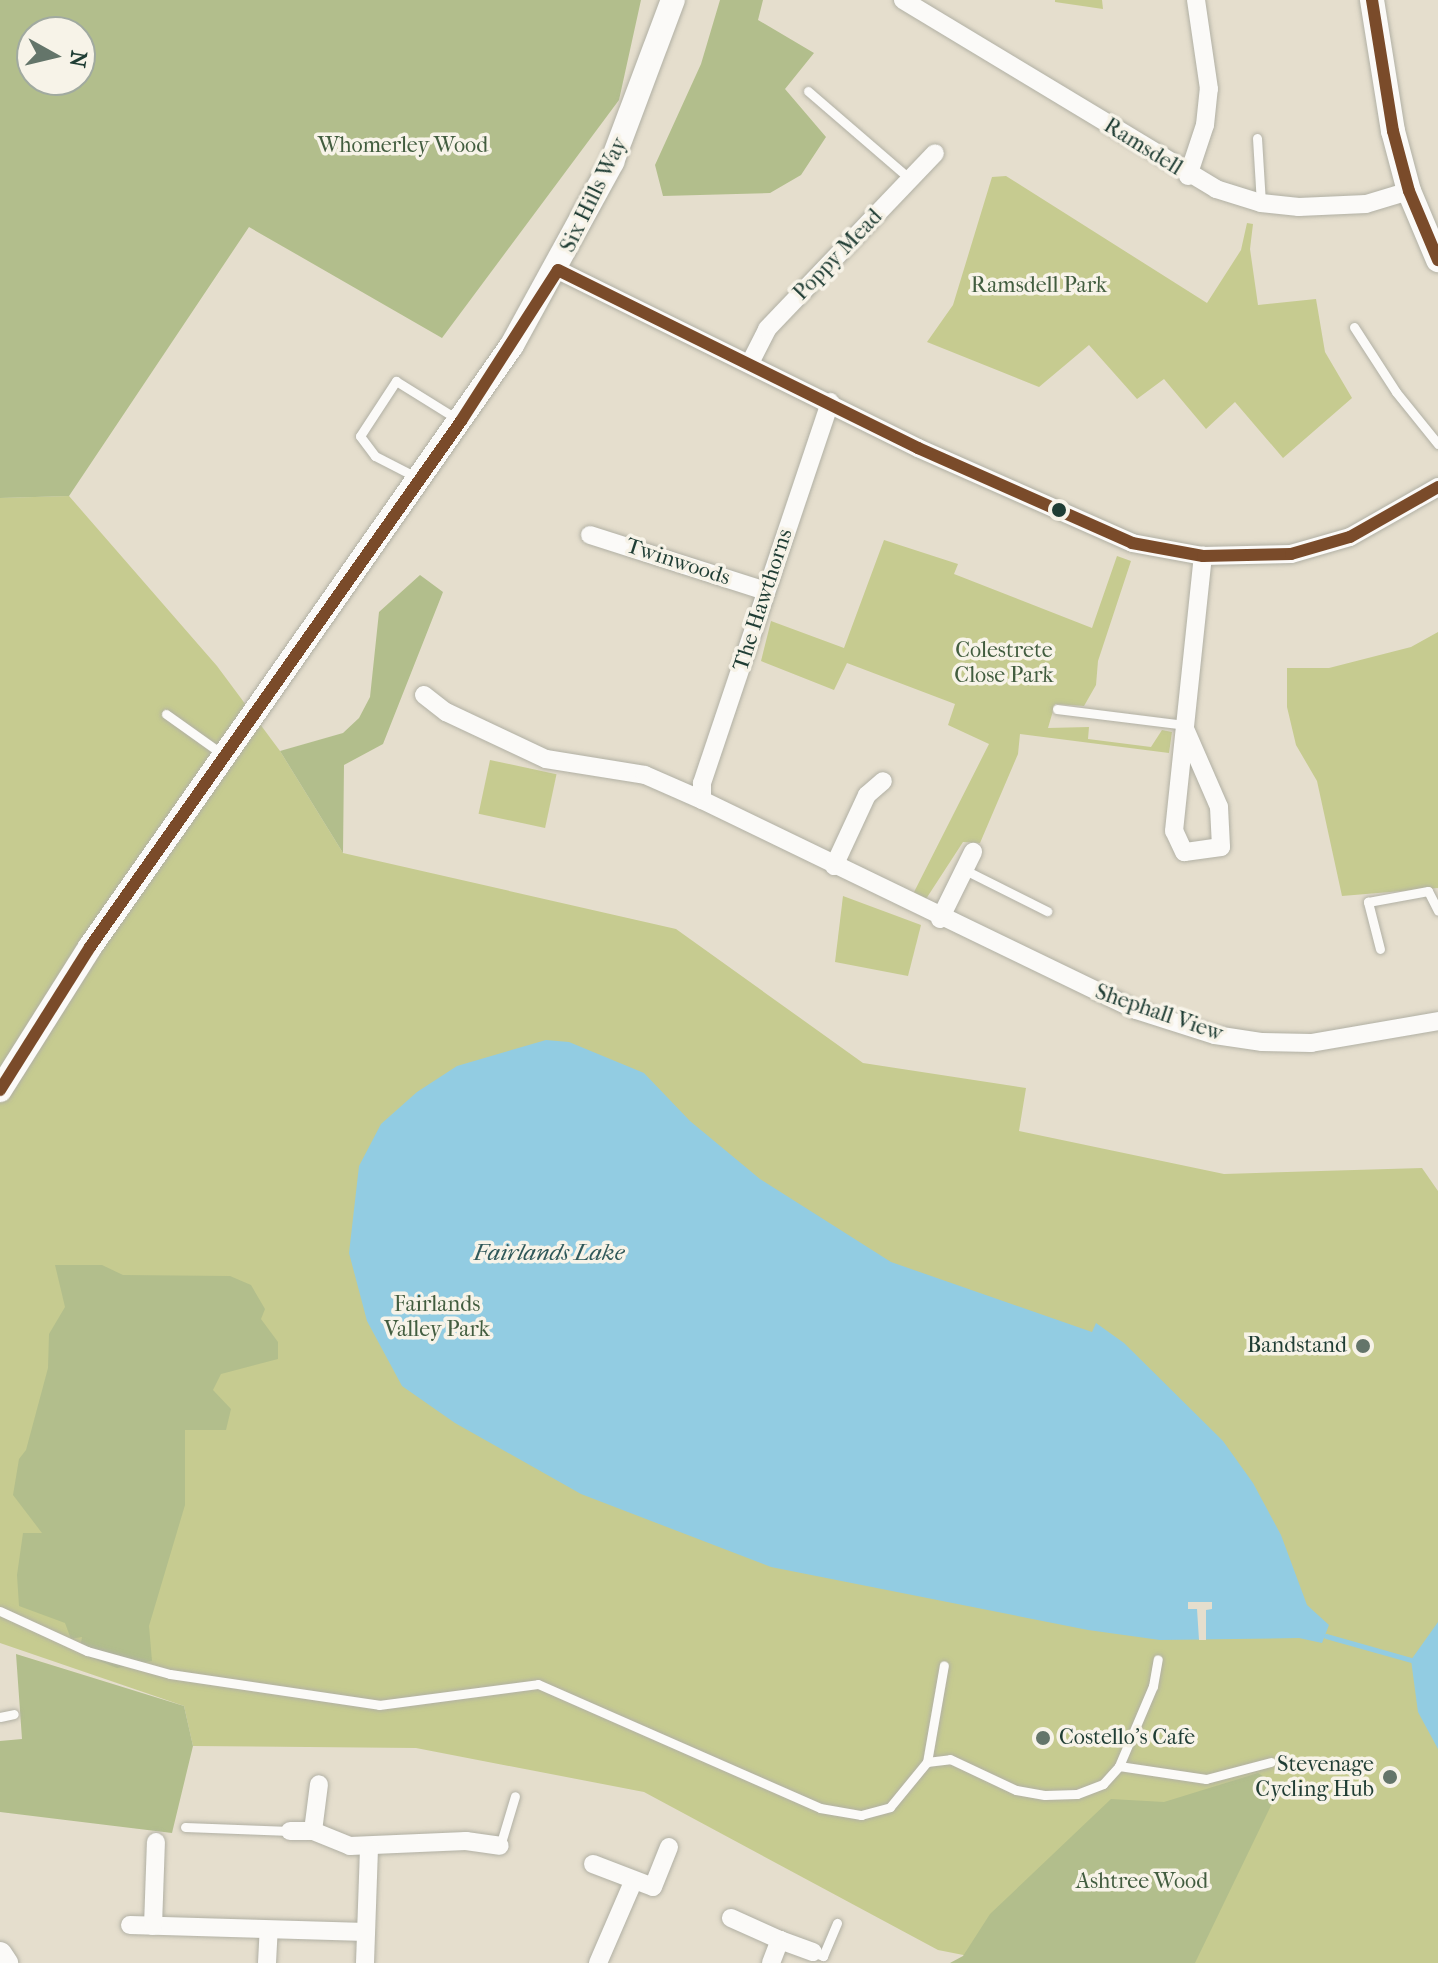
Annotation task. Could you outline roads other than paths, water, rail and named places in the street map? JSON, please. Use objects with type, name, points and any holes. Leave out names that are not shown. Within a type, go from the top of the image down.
[{"type":"street","name":"Six Hills Way","points":[[0,1090],[90,947],[461,421],[558,270],[612,162],[673,0]]},
{"type":"street","name":"Ramsdell","points":[[903,0],[1188,176],[1261,203],[1326,207],[1366,204],[1409,191]]},
{"type":"street","points":[[1188,176],[1205,125],[1209,89],[1196,0]]},
{"type":"street","points":[[1372,0],[1382,79],[1409,191],[1438,260]]},
{"type":"street","name":"Poppy Mead","points":[[750,363],[767,329],[935,153]]},
{"type":"street","points":[[558,270],[1086,525],[1132,543],[1203,556],[1263,557],[1319,547],[1390,518],[1438,487]]},
{"type":"street","name":"The Hawthorns","points":[[702,800],[702,783],[830,402]]},
{"type":"street","name":"Twinwoods","points":[[590,535],[765,591]]},
{"type":"street","points":[[1186,728],[1219,807],[1221,847],[1184,852],[1174,831],[1203,556]]},
{"type":"street","name":"Shephall View","points":[[424,695],[446,712],[546,759],[645,775],[1119,1004],[1215,1035],[1311,1043],[1438,1021]]},
{"type":"street","points":[[834,866],[867,795],[883,781]]},
{"type":"street","points":[[940,919],[973,852]]},
{"type":"street","points":[[313,1831],[319,1784]]},
{"type":"street","points":[[290,1831],[313,1831],[343,1845],[369,1847],[466,1841],[500,1846]]},
{"type":"street","points":[[153,1926],[156,1842]]},
{"type":"street","points":[[365,1963],[369,1847]]},
{"type":"street","points":[[593,1864],[653,1887],[669,1847]]},
{"type":"street","points":[[598,1963],[634,1880]]},
{"type":"street","points":[[731,1918],[813,1952]]},
{"type":"street","points":[[130,1925],[366,1932]]},
{"type":"street","points":[[267,1963],[269,1930]]},
{"type":"street","points":[[771,1963],[780,1940]]},
{"type":"street","points":[[0,1954],[6,1963]]},
{"type":"lane","points":[[808,91],[910,179]]},
{"type":"lane","points":[[1257,138],[1261,203]]},
{"type":"lane","points":[[1354,327],[1396,392],[1438,444]]},
{"type":"lane","points":[[419,479],[375,456],[360,436],[396,381],[461,421]]},
{"type":"lane","points":[[1057,709],[1186,728]]},
{"type":"lane","points":[[166,714],[224,756]]},
{"type":"lane","points":[[965,870],[1047,911]]},
{"type":"lane","points":[[1380,949],[1368,902],[1428,891],[1438,911]]},
{"type":"lane","points":[[0,1611],[87,1651],[170,1674],[379,1705],[538,1684],[820,1808],[861,1815],[890,1807],[927,1762],[944,1665]]},
{"type":"lane","points":[[927,1762],[950,1759],[1016,1790],[1045,1795],[1077,1794],[1103,1784],[1119,1766],[1153,1686],[1158,1659]]},
{"type":"lane","points":[[0,1717],[14,1714]]},
{"type":"lane","points":[[1119,1766],[1206,1779],[1271,1762]]},
{"type":"lane","points":[[500,1846],[515,1796]]},
{"type":"lane","points":[[185,1827],[290,1831]]},
{"type":"lane","points":[[813,1952],[823,1956],[837,1923]]},
{"type":"water","name":"Fairlands Lake","points":[[546,1040],[569,1042],[644,1073],[690,1121],[760,1179],[891,1262],[1092,1332],[1096,1323],[1124,1343],[1223,1441],[1253,1483],[1281,1535],[1307,1605],[1329,1625],[1322,1643],[1299,1638],[1160,1640],[1088,1630],[771,1567],[581,1494],[455,1423],[402,1386],[367,1321],[349,1253],[359,1166],[381,1124],[417,1092],[457,1066]]},
{"type":"water","points":[[1438,1622],[1438,1749],[1418,1712],[1411,1660]]},
{"type":"waterway","points":[[1326,1636],[1411,1660]]},
{"type":"place","name":"Bandstand","points":[[1363,1346]]},
{"type":"place","name":"Costello's Cafe","points":[[1043,1738]]},
{"type":"place","name":"Stevenage Cycling Hub","points":[[1390,1777]]},
{"type":"park label","name":"Whomerley Wood","points":[[403,146]]},
{"type":"park label","name":"Ramsdell Park","points":[[1039,286]]},
{"type":"park label","name":"Colestrete Close Park","points":[[1004,662]]},
{"type":"park label","name":"Fairlands Valley Park","points":[[437,1316]]},
{"type":"park label","name":"Ashtree Wood","points":[[1142,1882]]}]
